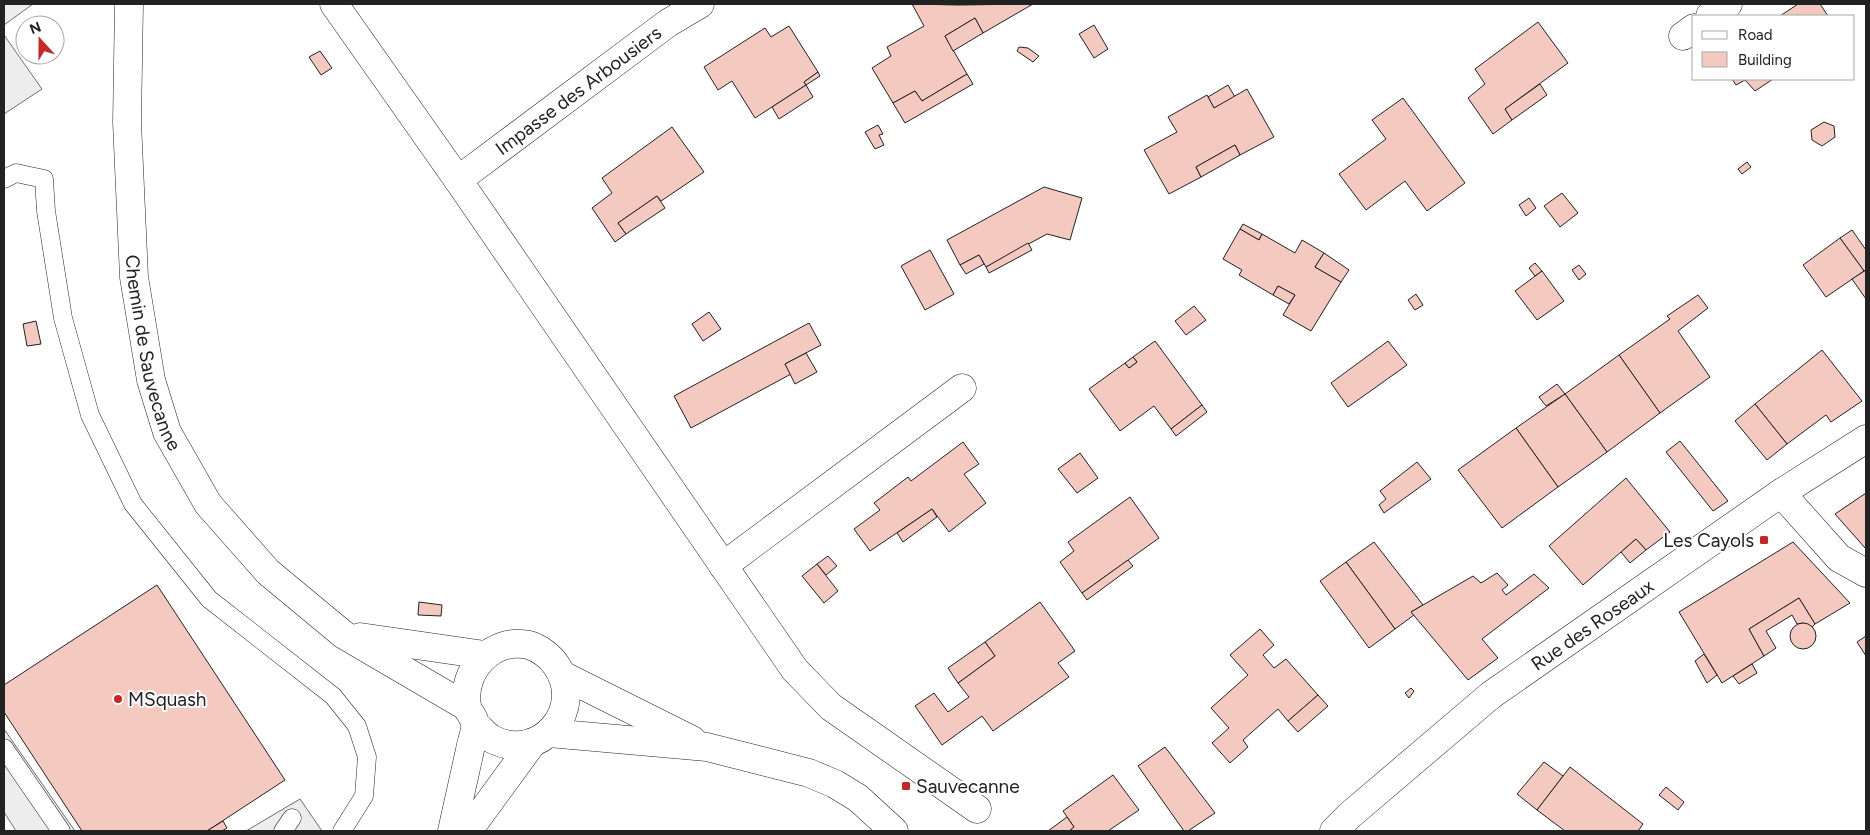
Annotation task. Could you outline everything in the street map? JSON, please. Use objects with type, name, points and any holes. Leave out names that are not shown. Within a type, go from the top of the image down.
[{"type":"street","name":"Chemin de Sauvecanne","points":[[128,4],[127,122],[134,277],[151,380],[167,432],[208,504],[268,572],[344,635],[471,715]]},
{"type":"street","points":[[334,4],[458,180],[795,670],[831,707],[977,809]]},
{"type":"street","name":"Impasse des Arbousiers","points":[[458,180],[668,23],[700,4]]},
{"type":"street","points":[[1712,15],[1728,4]]},
{"type":"street","points":[[723,566],[962,388]]},
{"type":"street","name":"Rue des Roseaux","points":[[1334,831],[1350,815],[1491,695],[1781,493],[1866,439]]},
{"type":"street","points":[[1781,493],[1839,558],[1866,573]]},
{"type":"street","points":[[344,635],[485,655]]},
{"type":"street","points":[[452,831],[471,715],[468,679],[485,655],[506,645],[529,645],[550,656],[564,676],[567,696],[562,717],[541,738],[468,831]]},
{"type":"street","points":[[564,676],[707,747]]},
{"type":"street","points":[[471,715],[491,738],[511,745],[541,738],[707,747],[810,773],[835,784],[858,798],[894,831]]},
{"type":"lane","points":[[4,179],[16,174],[44,179],[46,211],[63,318],[90,415],[133,504],[209,599],[333,696],[356,726],[367,757],[364,796],[342,831]]},
{"type":"lane","points":[[4,748],[61,831]]},
{"type":"shaded area","points":[[4,4],[33,4],[15,15],[15,17],[4,25]]},
{"type":"shaded area","points":[[4,35],[15,51],[15,65],[25,65],[42,89],[4,114]]},
{"type":"shaded area","points":[[4,729],[75,831],[16,831],[4,812]]},
{"type":"shaded area","points":[[300,799],[322,831],[246,831]]},
{"type":"building","points":[[912,4],[1033,4],[983,33],[975,18],[945,36],[967,74],[922,101],[915,91],[893,103],[872,68],[891,56],[887,47],[924,26]]},
{"type":"building","points":[[1798,4],[1820,4],[1827,15],[1782,15]]},
{"type":"building","points":[[975,18],[983,33],[953,51],[945,36]]},
{"type":"building","points":[[1538,22],[1568,63],[1505,109],[1512,120],[1493,134],[1468,98],[1485,84],[1475,69]]},
{"type":"building","points":[[1094,25],[1108,49],[1094,58],[1079,34]]},
{"type":"building","points":[[789,26],[818,72],[804,82],[806,85],[755,118],[732,81],[718,90],[704,67],[765,28],[771,37]]},
{"type":"building","points":[[1019,47],[1028,48],[1039,56],[1033,62],[1017,51]]},
{"type":"building","points":[[320,51],[332,68],[321,75],[309,57]]},
{"type":"building","points":[[818,72],[820,76],[806,85],[804,82]]},
{"type":"building","points":[[967,74],[973,84],[905,123],[893,103],[915,91],[922,101]]},
{"type":"building","points":[[1733,80],[1745,80],[1736,85]]},
{"type":"building","points":[[1745,80],[1772,80],[1755,91]]},
{"type":"building","points":[[1540,84],[1547,95],[1512,120],[1505,109]]},
{"type":"building","points":[[806,85],[813,97],[779,119],[772,107]]},
{"type":"building","points":[[1228,85],[1235,97],[1214,108],[1208,97]]},
{"type":"building","points":[[1247,89],[1274,137],[1240,155],[1235,145],[1196,167],[1201,177],[1169,194],[1144,150],[1177,132],[1168,117],[1207,95],[1214,108]]},
{"type":"building","points":[[1403,98],[1465,183],[1427,211],[1405,181],[1366,210],[1339,174],[1386,139],[1372,120]]},
{"type":"building","points":[[1824,122],[1834,126],[1835,137],[1822,146],[1812,140],[1811,130]]},
{"type":"building","points":[[878,125],[883,134],[879,135],[884,145],[875,149],[865,132]]},
{"type":"building","points":[[672,127],[704,172],[661,201],[657,196],[618,223],[626,234],[615,242],[592,208],[612,193],[602,178]]},
{"type":"building","points":[[1235,145],[1240,155],[1201,177],[1196,167]]},
{"type":"building","points":[[1747,162],[1751,167],[1742,174],[1738,169]]},
{"type":"building","points":[[1044,187],[1082,198],[1070,240],[1047,234],[986,267],[979,255],[960,265],[947,240]]},
{"type":"building","points":[[1562,193],[1578,213],[1560,227],[1544,206]]},
{"type":"building","points":[[657,196],[665,208],[626,234],[618,223]]},
{"type":"building","points":[[1529,198],[1536,208],[1526,216],[1519,205]]},
{"type":"building","points":[[1243,224],[1262,234],[1259,240],[1240,229]]},
{"type":"building","points":[[1240,229],[1259,240],[1262,234],[1295,253],[1302,240],[1324,253],[1315,267],[1341,282],[1311,331],[1283,315],[1295,295],[1278,286],[1273,295],[1239,275],[1242,270],[1223,259]]},
{"type":"building","points":[[1852,230],[1866,250],[1866,270],[1864,271],[1840,238]]},
{"type":"building","points":[[1840,238],[1864,271],[1826,297],[1803,265]]},
{"type":"building","points":[[1028,243],[1032,250],[989,273],[986,267]]},
{"type":"building","points":[[930,250],[954,294],[925,310],[901,266]]},
{"type":"building","points":[[1324,253],[1349,270],[1341,282],[1315,267]]},
{"type":"building","points":[[979,255],[984,264],[966,274],[960,265]]},
{"type":"building","points":[[1535,263],[1542,271],[1535,276],[1529,268]]},
{"type":"building","points":[[1579,265],[1586,274],[1579,280],[1572,270]]},
{"type":"building","points":[[1866,270],[1866,299],[1852,279]]},
{"type":"building","points":[[1542,271],[1564,301],[1537,320],[1515,291]]},
{"type":"building","points":[[1278,286],[1295,295],[1289,304],[1273,295]]},
{"type":"building","points":[[1416,294],[1423,305],[1415,310],[1408,300]]},
{"type":"building","points":[[1698,295],[1708,308],[1678,331],[1710,377],[1660,413],[1619,355],[1670,319],[1667,316]]},
{"type":"building","points":[[1194,306],[1206,320],[1186,335],[1175,321]]},
{"type":"building","points":[[709,312],[721,329],[703,341],[692,324]]},
{"type":"building","points":[[36,321],[41,344],[27,346],[23,324]]},
{"type":"building","points":[[809,323],[821,345],[785,364],[791,374],[691,428],[674,396]]},
{"type":"building","points":[[1155,341],[1202,405],[1171,429],[1154,406],[1120,431],[1089,389],[1125,363],[1129,368],[1137,362],[1133,357]]},
{"type":"building","points":[[1388,341],[1407,365],[1348,407],[1331,383]]},
{"type":"building","points":[[1822,350],[1862,401],[1831,422],[1826,415],[1787,444],[1755,404]]},
{"type":"building","points":[[806,353],[817,372],[795,384],[785,364]]},
{"type":"building","points":[[1619,355],[1660,413],[1607,452],[1565,394]]},
{"type":"building","points":[[1133,357],[1137,362],[1129,368],[1125,363]]},
{"type":"building","points":[[1557,384],[1565,394],[1546,406],[1539,397]]},
{"type":"building","points":[[1565,394],[1607,452],[1558,487],[1516,428]]},
{"type":"building","points":[[1755,404],[1787,444],[1767,460],[1735,421]]},
{"type":"building","points":[[1202,405],[1207,412],[1176,436],[1171,429]]},
{"type":"building","points":[[1516,428],[1558,487],[1502,528],[1458,470]]},
{"type":"building","points":[[1680,441],[1728,501],[1713,511],[1666,452]]},
{"type":"building","points":[[963,442],[979,464],[964,474],[986,503],[949,532],[932,509],[870,551],[854,529],[880,510],[874,503],[908,477],[911,481]]},
{"type":"building","points":[[1080,453],[1098,478],[1077,493],[1058,469]]},
{"type":"building","points":[[1417,462],[1431,479],[1384,513],[1379,505],[1386,499],[1380,491]]},
{"type":"building","points":[[1626,478],[1670,532],[1646,550],[1636,539],[1583,585],[1549,546]]},
{"type":"building","points":[[1866,493],[1866,549],[1835,514]]},
{"type":"building","points":[[1130,497],[1159,538],[1082,593],[1060,562],[1074,551],[1068,542]]},
{"type":"building","points":[[932,509],[937,517],[903,542],[897,533]]},
{"type":"building","points":[[1636,539],[1646,550],[1630,563],[1621,552]]},
{"type":"building","points":[[1374,542],[1423,605],[1411,612],[1414,615],[1395,629],[1346,562]]},
{"type":"building","points":[[1793,542],[1850,603],[1815,624],[1799,598],[1749,629],[1764,656],[1722,683],[1679,612]]},
{"type":"building","points":[[828,556],[837,566],[826,575],[817,564]]},
{"type":"building","points":[[1128,560],[1133,566],[1087,600],[1082,593]]},
{"type":"building","points":[[1346,562],[1395,629],[1369,648],[1320,581]]},
{"type":"building","points":[[817,564],[838,591],[824,603],[802,576]]},
{"type":"building","points":[[1497,573],[1508,585],[1502,590],[1506,595],[1534,574],[1549,588],[1482,639],[1498,658],[1468,680],[1411,612],[1473,576],[1481,583]]},
{"type":"building","name":"MSquash","points":[[157,585],[285,780],[207,831],[82,831],[4,712],[4,685]]},
{"type":"building","points":[[1799,598],[1815,624],[1812,627],[1803,623],[1797,624],[1792,615],[1766,631],[1776,648],[1764,656],[1749,629]]},
{"type":"building","points":[[419,602],[442,605],[441,616],[418,615]]},
{"type":"building","points":[[1040,602],[1075,651],[1058,663],[1069,677],[993,731],[982,716],[942,745],[915,706],[934,693],[948,712],[969,697],[958,683],[995,656],[985,642]]},
{"type":"building","points":[[1803,623],[1812,627],[1816,636],[1812,645],[1803,649],[1794,645],[1790,636],[1794,627]]},
{"type":"building","points":[[1260,629],[1274,645],[1263,655],[1274,668],[1286,659],[1318,695],[1288,721],[1278,709],[1243,740],[1248,747],[1230,763],[1212,743],[1229,728],[1211,708],[1248,675],[1230,655]]},
{"type":"building","points":[[1866,636],[1866,656],[1857,642]]},
{"type":"building","points":[[985,642],[995,656],[958,683],[948,668]]},
{"type":"building","points":[[1704,654],[1717,675],[1707,683],[1695,661]]},
{"type":"building","points":[[1752,664],[1757,673],[1739,684],[1733,676]]},
{"type":"building","points":[[1411,688],[1414,691],[1409,698],[1405,693]]},
{"type":"building","points":[[1318,695],[1328,706],[1298,732],[1288,721]]},
{"type":"building","points":[[1165,747],[1215,813],[1188,831],[1184,831],[1138,766]]},
{"type":"building","points":[[1544,762],[1563,776],[1537,810],[1517,794]]},
{"type":"building","points":[[1570,767],[1643,824],[1638,831],[1565,831],[1537,810]]},
{"type":"building","points":[[1113,775],[1139,810],[1108,831],[1069,831],[1074,827],[1063,811]]},
{"type":"building","points":[[1666,787],[1684,802],[1678,810],[1659,795]]},
{"type":"building","points":[[1067,817],[1074,827],[1069,831],[1048,831]]},
{"type":"building","points":[[223,821],[227,828],[222,831],[207,831]]},
{"type":"place","name":"Les Cayols","points":[[1764,540]]},
{"type":"place","name":"MSquash","points":[[118,699]]},
{"type":"place","name":"Sauvecanne","points":[[906,786]]}]
